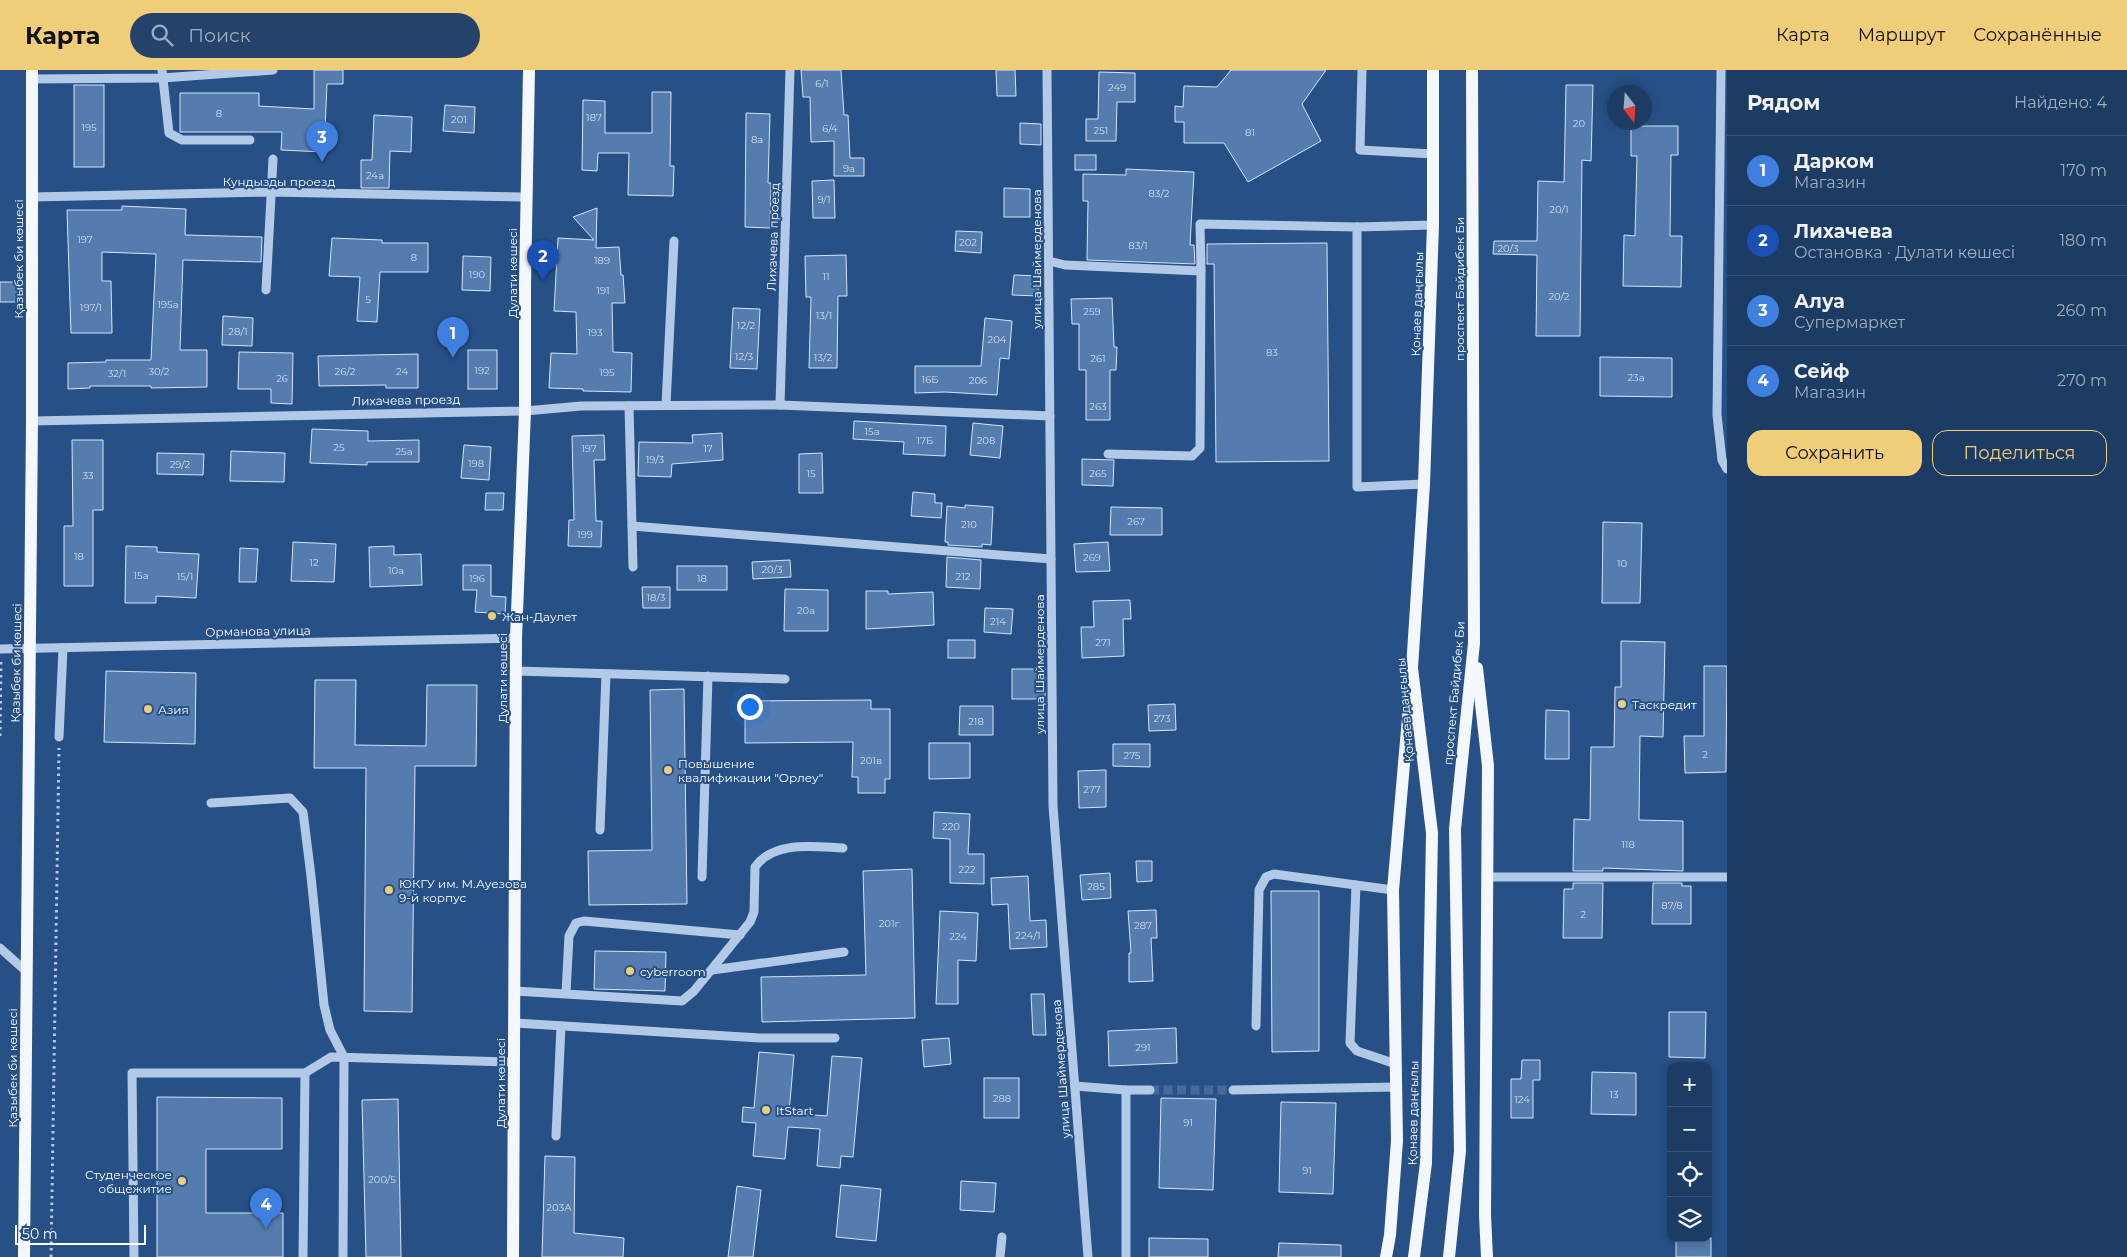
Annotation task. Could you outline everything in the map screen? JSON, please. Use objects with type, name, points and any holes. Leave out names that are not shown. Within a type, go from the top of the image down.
[{"type":"main road","name":"Дулати көшесі","points":[[514,1257],[516,638],[525,411],[526,197],[529,70]]},
{"type":"main road","name":"Қонаев даңғылы","points":[[1414,1257],[1426,1163],[1432,833],[1412,668],[1424,484],[1434,225],[1433,70]]},
{"type":"main road","name":"проспект Байдибек Би","points":[[1449,1257],[1460,1151],[1456,828],[1474,643],[1472,70]]},
{"type":"main road","name":"Қазыбек би көшесі","points":[[24,1257],[32,421],[32,75]]},
{"type":"main road","points":[[1474,643],[1488,766],[1485,1215],[1487,1257]]},
{"type":"main road","points":[[1386,1257],[1390,1235],[1397,1141],[1393,890],[1412,668]]},
{"type":"street","points":[[32,75],[162,74],[273,70]]},
{"type":"street","name":"Лихачева проезд","points":[[780,405],[790,70]]},
{"type":"street","name":"улица Шаймерденова","points":[[1047,70],[1053,806],[1088,1257]]},
{"type":"street","points":[[1362,70],[1360,150],[1433,154]]},
{"type":"street","points":[[1721,70],[1717,415],[1722,460],[1727,469]]},
{"type":"street","points":[[162,74],[169,133],[182,140],[250,140]]},
{"type":"street","points":[[266,290],[273,159]]},
{"type":"street","name":"Кундызды проезд","points":[[32,197],[271,192],[526,197]]},
{"type":"street","points":[[1108,454],[1192,456],[1200,448],[1200,224],[1357,227],[1434,225]]},
{"type":"street","points":[[1357,227],[1357,487],[1424,484]]},
{"type":"street","points":[[666,406],[674,241]]},
{"type":"street","points":[[1049,261],[1066,265],[1201,271]]},
{"type":"street","name":"Лихачева проезд","points":[[32,421],[525,411],[581,406],[780,405],[1050,416]]},
{"type":"street","points":[[629,406],[633,567]]},
{"type":"street","points":[[632,526],[1051,559]]},
{"type":"street","name":"Орманова улица","points":[[1,649],[30,650],[516,638]]},
{"type":"street","points":[[59,737],[62,648]]},
{"type":"street","points":[[516,672],[785,678]]},
{"type":"street","points":[[600,830],[606,674]]},
{"type":"street","points":[[702,877],[708,676]]},
{"type":"street","points":[[211,803],[290,798],[303,812],[324,1005],[330,1030],[344,1057],[344,1257]]},
{"type":"street","points":[[515,991],[682,1001],[694,991],[750,922],[754,912],[755,867],[759,861],[781,850],[794,847],[843,848]]},
{"type":"street","points":[[1256,1026],[1258,890],[1268,875],[1274,874],[1393,890]]},
{"type":"street","points":[[1488,877],[1727,877]]},
{"type":"street","points":[[1356,884],[1350,1044],[1357,1051],[1396,1064]]},
{"type":"street","points":[[566,993],[569,936],[576,923],[584,921],[740,935]]},
{"type":"street","points":[[0,948],[27,972]]},
{"type":"street","points":[[712,970],[844,952]]},
{"type":"street","points":[[514,1023],[760,1038],[835,1038]]},
{"type":"street","points":[[556,1136],[561,1026]]},
{"type":"street","points":[[134,1257],[132,1073],[305,1073],[331,1057],[514,1062]]},
{"type":"street","points":[[303,1257],[305,1073]]},
{"type":"street","points":[[1076,1086],[1150,1090]]},
{"type":"street","points":[[1233,1090],[1397,1087]]},
{"type":"street","points":[[1126,1090],[1126,1257]]},
{"type":"street","points":[[1000,1257],[1002,1237]]},
{"type":"path","points":[[0,736],[1,649]]},
{"type":"path","points":[[51,1257],[59,737]]},
{"type":"building","points":[[314,70],[343,70],[343,84],[327,84],[324,152],[281,150],[282,132],[180,132],[180,93],[259,93],[259,106],[314,109]]},
{"type":"building","points":[[801,70],[841,70],[844,115],[848,115],[850,158],[864,158],[864,176],[834,176],[834,141],[811,142],[810,97],[803,97]]},
{"type":"building","points":[[996,70],[1015,70],[1016,96],[997,96]]},
{"type":"building","points":[[1231,70],[1326,70],[1302,104],[1321,141],[1248,182],[1224,143],[1184,143],[1184,122],[1175,122],[1175,106],[1183,107],[1184,86],[1217,87]]},
{"type":"building","points":[[1099,72],[1135,73],[1135,102],[1117,102],[1116,141],[1086,141],[1086,119],[1098,119]]},
{"type":"building","points":[[74,85],[104,85],[104,167],[74,167]]},
{"type":"building","points":[[1566,85],[1593,85],[1591,161],[1582,160],[1580,336],[1536,336],[1537,255],[1493,254],[1494,241],[1537,241],[1538,181],[1564,182]]},
{"type":"building","points":[[652,92],[671,92],[670,166],[674,166],[673,196],[628,195],[629,153],[598,153],[597,171],[582,170],[583,100],[605,101],[605,133],[652,133]]},
{"type":"building","points":[[445,105],[475,107],[474,133],[443,131]]},
{"type":"building","points":[[746,113],[770,114],[768,183],[771,183],[770,228],[745,227]]},
{"type":"building","points":[[374,115],[412,117],[411,152],[390,151],[389,188],[361,188],[361,160],[372,160]]},
{"type":"building","points":[[1020,123],[1041,124],[1041,145],[1020,144]]},
{"type":"building","points":[[1652,126],[1678,126],[1678,155],[1671,155],[1670,236],[1682,236],[1681,287],[1623,286],[1624,235],[1635,236],[1637,156],[1631,156],[1631,130],[1652,130]]},
{"type":"building","points":[[1075,155],[1096,155],[1096,170],[1075,170]]},
{"type":"building","points":[[1126,169],[1194,172],[1190,245],[1194,245],[1195,264],[1087,260],[1088,201],[1083,201],[1083,174],[1126,175]]},
{"type":"building","points":[[834,180],[835,218],[813,218],[812,181]]},
{"type":"building","points":[[1004,188],[1030,189],[1030,217],[1004,217]]},
{"type":"building","points":[[122,206],[186,209],[185,235],[262,237],[261,262],[183,260],[180,350],[207,350],[207,387],[90,386],[90,388],[68,389],[68,363],[106,362],[106,360],[151,360],[156,254],[102,252],[102,281],[111,281],[112,333],[71,333],[67,210],[122,210]]},
{"type":"building","points":[[597,208],[596,248],[619,247],[625,303],[612,303],[613,352],[632,353],[631,392],[549,388],[551,353],[577,354],[576,312],[554,311],[558,238],[594,240],[573,217]]},
{"type":"building","points":[[956,231],[982,232],[981,253],[955,251]]},
{"type":"building","points":[[332,238],[382,240],[382,243],[428,243],[428,272],[380,272],[377,322],[357,321],[360,277],[329,276]]},
{"type":"building","points":[[1327,243],[1329,461],[1216,462],[1214,264],[1207,264],[1207,244]]},
{"type":"building","points":[[846,255],[847,296],[838,296],[837,368],[809,368],[811,297],[806,297],[805,256]]},
{"type":"building","points":[[463,256],[491,257],[490,291],[462,290]]},
{"type":"building","points":[[1014,275],[1039,276],[1038,296],[1012,295]]},
{"type":"building","points":[[0,282],[18,282],[18,302],[0,302]]},
{"type":"building","points":[[1112,298],[1114,347],[1117,347],[1116,370],[1110,370],[1110,420],[1086,420],[1086,370],[1079,370],[1079,324],[1072,324],[1071,299]]},
{"type":"building","points":[[733,308],[760,309],[757,369],[730,368]]},
{"type":"building","points":[[223,316],[253,318],[252,346],[222,345]]},
{"type":"building","points":[[985,318],[1012,321],[1009,359],[1000,358],[997,395],[945,392],[915,393],[915,366],[981,366]]},
{"type":"building","points":[[468,350],[497,350],[497,389],[468,389]]},
{"type":"building","points":[[239,352],[293,353],[292,404],[271,403],[271,389],[238,389]]},
{"type":"building","points":[[418,354],[418,388],[386,388],[386,385],[319,386],[318,356]]},
{"type":"building","points":[[1600,357],[1672,358],[1672,397],[1600,396]]},
{"type":"building","points":[[854,421],[946,426],[945,456],[903,454],[904,442],[853,439]]},
{"type":"building","points":[[973,423],[1003,426],[1000,458],[970,455]]},
{"type":"building","points":[[312,429],[368,431],[368,441],[419,440],[419,462],[367,462],[367,465],[310,463]]},
{"type":"building","points":[[722,433],[723,460],[672,464],[671,477],[638,476],[639,442],[693,443],[692,435]]},
{"type":"building","points":[[604,435],[605,460],[594,460],[596,521],[602,521],[601,547],[568,546],[569,520],[574,520],[572,436]]},
{"type":"building","points":[[72,440],[103,440],[103,510],[93,510],[93,586],[64,586],[64,526],[73,526]]},
{"type":"building","points":[[464,445],[491,447],[489,480],[461,478]]},
{"type":"building","points":[[231,451],[285,453],[284,482],[230,481]]},
{"type":"building","points":[[157,453],[204,454],[203,475],[157,474]]},
{"type":"building","points":[[822,453],[823,493],[799,493],[799,454]]},
{"type":"building","points":[[1082,459],[1114,460],[1113,486],[1082,485]]},
{"type":"building","points":[[913,492],[935,494],[935,503],[942,503],[941,518],[911,516]]},
{"type":"building","points":[[486,493],[504,493],[503,510],[485,510]]},
{"type":"building","points":[[965,505],[993,507],[991,545],[982,544],[982,547],[948,545],[948,542],[945,542],[947,506],[965,508]]},
{"type":"building","points":[[1111,507],[1162,508],[1162,535],[1110,535]]},
{"type":"building","points":[[1603,522],[1642,523],[1640,603],[1602,603]]},
{"type":"building","points":[[293,542],[336,544],[334,582],[291,581]]},
{"type":"building","points":[[1108,542],[1110,571],[1076,572],[1074,544]]},
{"type":"building","points":[[126,546],[157,547],[157,552],[199,554],[196,598],[156,596],[156,603],[125,603]]},
{"type":"building","points":[[394,546],[394,555],[421,554],[422,585],[370,587],[369,547]]},
{"type":"building","points":[[240,548],[258,549],[256,582],[239,582]]},
{"type":"building","points":[[947,557],[981,560],[980,589],[946,587]]},
{"type":"building","points":[[790,560],[791,577],[753,579],[752,562]]},
{"type":"building","points":[[463,565],[491,565],[491,596],[506,597],[505,614],[475,612],[477,590],[463,590]]},
{"type":"building","points":[[677,566],[727,566],[727,590],[677,590]]},
{"type":"building","points":[[642,587],[670,587],[670,608],[643,608]]},
{"type":"building","points":[[785,589],[828,590],[828,631],[784,631]]},
{"type":"building","points":[[866,591],[888,591],[888,594],[933,592],[934,625],[866,629]]},
{"type":"building","points":[[1130,600],[1131,619],[1123,619],[1124,656],[1082,658],[1081,627],[1094,627],[1093,601]]},
{"type":"building","points":[[985,608],[1013,609],[1011,634],[984,632]]},
{"type":"building","points":[[948,640],[975,640],[975,658],[948,658]]},
{"type":"building","points":[[1621,641],[1665,642],[1663,737],[1640,736],[1639,820],[1683,821],[1683,871],[1603,868],[1603,871],[1573,871],[1574,819],[1590,820],[1591,747],[1614,747],[1615,687],[1621,687]]},
{"type":"building","points":[[1704,666],[1727,666],[1726,772],[1685,773],[1684,736],[1704,736]]},
{"type":"building","points":[[1012,669],[1045,669],[1045,699],[1012,699]]},
{"type":"building","points":[[106,671],[196,673],[195,744],[104,742]]},
{"type":"building","name":"ЮКГУ им. М.Ауезова 9-й корпус","points":[[315,680],[356,680],[355,745],[426,746],[427,685],[477,685],[476,766],[415,766],[412,1012],[364,1011],[366,768],[314,768]]},
{"type":"building","name":"Повышение квалификации \"Орлеу\"","points":[[684,689],[687,904],[589,905],[588,851],[652,850],[650,690]]},
{"type":"building","points":[[871,700],[871,709],[890,709],[890,779],[885,779],[885,793],[858,793],[858,777],[852,777],[853,742],[745,743],[745,701]]},
{"type":"building","points":[[1175,704],[1176,730],[1149,731],[1148,705]]},
{"type":"building","points":[[960,706],[993,706],[993,735],[959,735]]},
{"type":"building","points":[[1546,710],[1569,711],[1569,759],[1545,759]]},
{"type":"building","points":[[929,743],[970,743],[970,778],[929,779]]},
{"type":"building","points":[[1113,744],[1150,744],[1150,767],[1113,766]]},
{"type":"building","points":[[1106,770],[1106,807],[1079,808],[1078,771]]},
{"type":"building","points":[[934,812],[970,814],[968,854],[984,854],[984,884],[950,883],[950,839],[933,838]]},
{"type":"building","points":[[1136,861],[1152,861],[1152,881],[1137,882]]},
{"type":"building","points":[[912,869],[915,1018],[762,1022],[761,977],[866,975],[863,871]]},
{"type":"building","points":[[1110,873],[1111,898],[1082,900],[1080,875]]},
{"type":"building","points":[[1028,876],[1030,921],[1046,920],[1047,947],[1010,949],[1008,904],[992,905],[991,878]]},
{"type":"building","points":[[1573,883],[1603,883],[1602,938],[1563,938],[1564,889],[1573,889]]},
{"type":"building","points":[[1653,883],[1682,883],[1682,886],[1691,886],[1691,924],[1652,924]]},
{"type":"building","points":[[1271,891],[1319,891],[1319,1051],[1272,1052]]},
{"type":"building","points":[[1156,910],[1157,938],[1151,938],[1153,981],[1129,982],[1129,953],[1131,953],[1128,911]]},
{"type":"building","points":[[940,911],[978,913],[976,961],[958,960],[958,1004],[936,1004]]},
{"type":"building","name":"cyberroom","points":[[595,951],[666,952],[665,991],[594,989]]},
{"type":"building","points":[[1031,994],[1044,994],[1046,1035],[1033,1035]]},
{"type":"building","points":[[1669,1012],[1706,1012],[1705,1058],[1669,1057]]},
{"type":"building","points":[[1176,1028],[1177,1063],[1109,1066],[1108,1031]]},
{"type":"building","points":[[949,1038],[951,1064],[924,1067],[922,1040]]},
{"type":"building","name":"ItStart","points":[[759,1052],[794,1055],[789,1113],[827,1116],[832,1056],[862,1058],[853,1157],[841,1156],[840,1168],[817,1166],[820,1129],[788,1127],[785,1159],[753,1156],[756,1123],[742,1122],[743,1107],[754,1108]]},
{"type":"building","points":[[1522,1060],[1540,1060],[1540,1080],[1533,1080],[1533,1118],[1511,1118],[1511,1079],[1521,1079]]},
{"type":"building","points":[[1592,1072],[1636,1073],[1636,1115],[1591,1114]]},
{"type":"building","points":[[984,1078],[1019,1078],[1019,1118],[984,1118]]},
{"type":"building","name":"Студенческое общежитие","points":[[157,1097],[282,1098],[282,1149],[206,1149],[206,1213],[283,1213],[283,1257],[157,1257]]},
{"type":"building","points":[[1161,1098],[1216,1099],[1213,1190],[1159,1188]]},
{"type":"building","points":[[398,1099],[401,1257],[366,1257],[362,1100]]},
{"type":"building","points":[[1281,1102],[1336,1103],[1333,1194],[1279,1192]]},
{"type":"building","points":[[545,1156],[575,1157],[574,1233],[624,1238],[623,1257],[542,1257]]},
{"type":"building","points":[[961,1181],[996,1183],[994,1212],[960,1210]]},
{"type":"building","points":[[841,1185],[881,1189],[876,1241],[836,1237]]},
{"type":"building","points":[[737,1186],[761,1190],[753,1257],[728,1257]]},
{"type":"building","points":[[1149,1238],[1208,1239],[1208,1257],[1149,1257]]},
{"type":"building","points":[[1676,1242],[1711,1242],[1711,1257],[1676,1257]]},
{"type":"building","points":[[1279,1243],[1341,1245],[1341,1257],[1278,1257]]},
{"type":"tunnel","points":[[1150,1090],[1233,1090]]},
{"type":"place","name":"Алуа","points":[[322,162]]},
{"type":"place","name":"Лихачева","points":[[543,281]]},
{"type":"place","name":"Дарком","points":[[453,358]]},
{"type":"place","name":"Жан-Даулет","points":[[492,616]]},
{"type":"place","name":"Таскредит","points":[[1622,704]]},
{"type":"place","name":"Азия","points":[[148,709]]},
{"type":"place","name":"Повышение квалификации \"Орлеу\"","points":[[668,770]]},
{"type":"place","name":"ЮКГУ им. М.Ауезова 9-й корпус","points":[[389,890]]},
{"type":"place","name":"cyberroom","points":[[630,971]]},
{"type":"place","name":"ItStart","points":[[766,1110]]},
{"type":"place","name":"Студенческое общежитие","points":[[182,1181]]},
{"type":"place","name":"Сейф","points":[[266,1229]]}]
